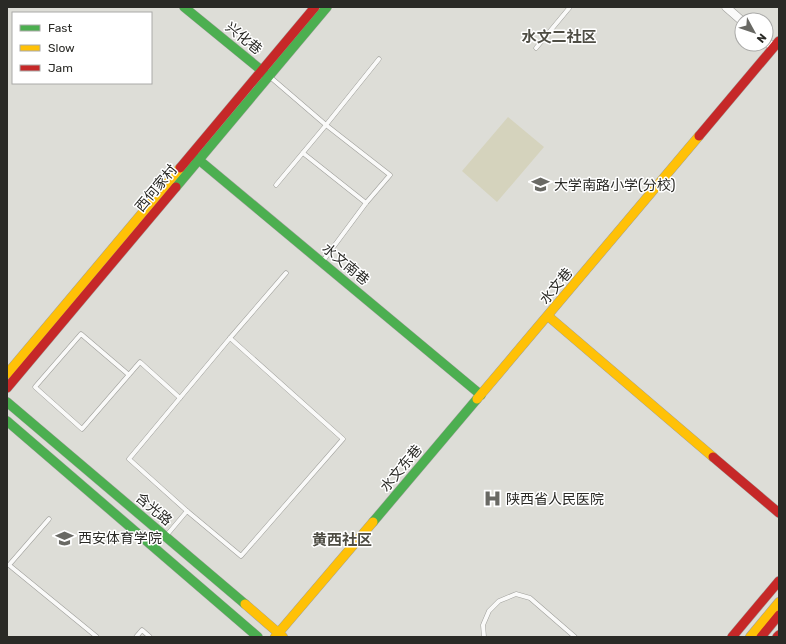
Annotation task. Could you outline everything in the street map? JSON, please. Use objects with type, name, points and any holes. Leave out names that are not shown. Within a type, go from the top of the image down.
[{"type":"street","name":"兴化巷","points":[[184,7],[265,73]]},
{"type":"street","name":"西何家村","points":[[7,388],[265,73],[315,7]]},
{"type":"street","name":"西何家村","points":[[265,73],[327,7]]},
{"type":"street","points":[[726,7],[734,14]]},
{"type":"street","name":"水文巷","points":[[776,44],[548,316],[779,512]]},
{"type":"street","name":"西何家村","points":[[7,374],[195,157]]},
{"type":"street","name":"水文南巷","points":[[195,157],[481,395]]},
{"type":"street","name":"水文东巷","points":[[279,636],[548,316]]},
{"type":"street","name":"含光路","points":[[7,402],[166,537],[279,636]]},
{"type":"street","name":"含光路","points":[[7,421],[258,637]]},
{"type":"street","points":[[732,637],[779,581]]},
{"type":"street","points":[[739,629],[749,637],[779,602]]},
{"type":"street","points":[[760,637],[779,614]]},
{"type":"lane","points":[[536,48],[570,7]]},
{"type":"lane","points":[[276,185],[379,59]]},
{"type":"lane","points":[[265,73],[326,125],[390,175],[366,203],[322,263]]},
{"type":"lane","points":[[302,153],[366,203]]},
{"type":"lane","points":[[230,338],[343,440],[241,556],[187,511],[129,459],[230,338],[286,273]]},
{"type":"lane","points":[[129,375],[81,334],[34,387],[82,429],[129,375],[140,362],[180,398]]},
{"type":"lane","points":[[166,537],[187,511]]},
{"type":"lane","points":[[49,519],[9,565],[97,637]]},
{"type":"lane","points":[[484,637],[483,625],[488,611],[500,601],[516,594],[530,598],[575,637]]},
{"type":"lane","points":[[136,637],[142,630],[150,637]]},
{"type":"shaded area","points":[[508,117],[544,147],[497,202],[462,171]]},
{"type":"traffic: fast","points":[[184,7],[266,74]]},
{"type":"traffic: fast","points":[[176,187],[327,7]]},
{"type":"traffic: fast","points":[[193,155],[481,395]]},
{"type":"traffic: fast","points":[[373,522],[477,399]]},
{"type":"traffic: fast","points":[[7,402],[245,604]]},
{"type":"traffic: fast","points":[[7,421],[258,637]]},
{"type":"traffic: slow","points":[[477,399],[699,136]]},
{"type":"traffic: slow","points":[[7,374],[180,168]]},
{"type":"traffic: slow","points":[[548,316],[713,457]]},
{"type":"traffic: slow","points":[[275,637],[373,522]]},
{"type":"traffic: slow","points":[[750,637],[779,602]]},
{"type":"traffic: slow","points":[[245,604],[283,637]]},
{"type":"traffic: jam","points":[[180,168],[315,7]]},
{"type":"traffic: jam","points":[[699,136],[779,41]]},
{"type":"traffic: jam","points":[[7,388],[176,187]]},
{"type":"traffic: jam","points":[[713,457],[779,513]]},
{"type":"traffic: jam","points":[[732,637],[779,581]]},
{"type":"traffic: jam","points":[[761,637],[779,615]]},
{"type":"place","name":"大学南路小学(分校)","points":[[541,185]]},
{"type":"place","name":"陕西省人民医院","points":[[493,499]]},
{"type":"place","name":"西安体育学院","points":[[65,538]]},
{"type":"district","name":"水文二社区","points":[[559,37]]},
{"type":"district","name":"黄西社区","points":[[342,540]]}]
